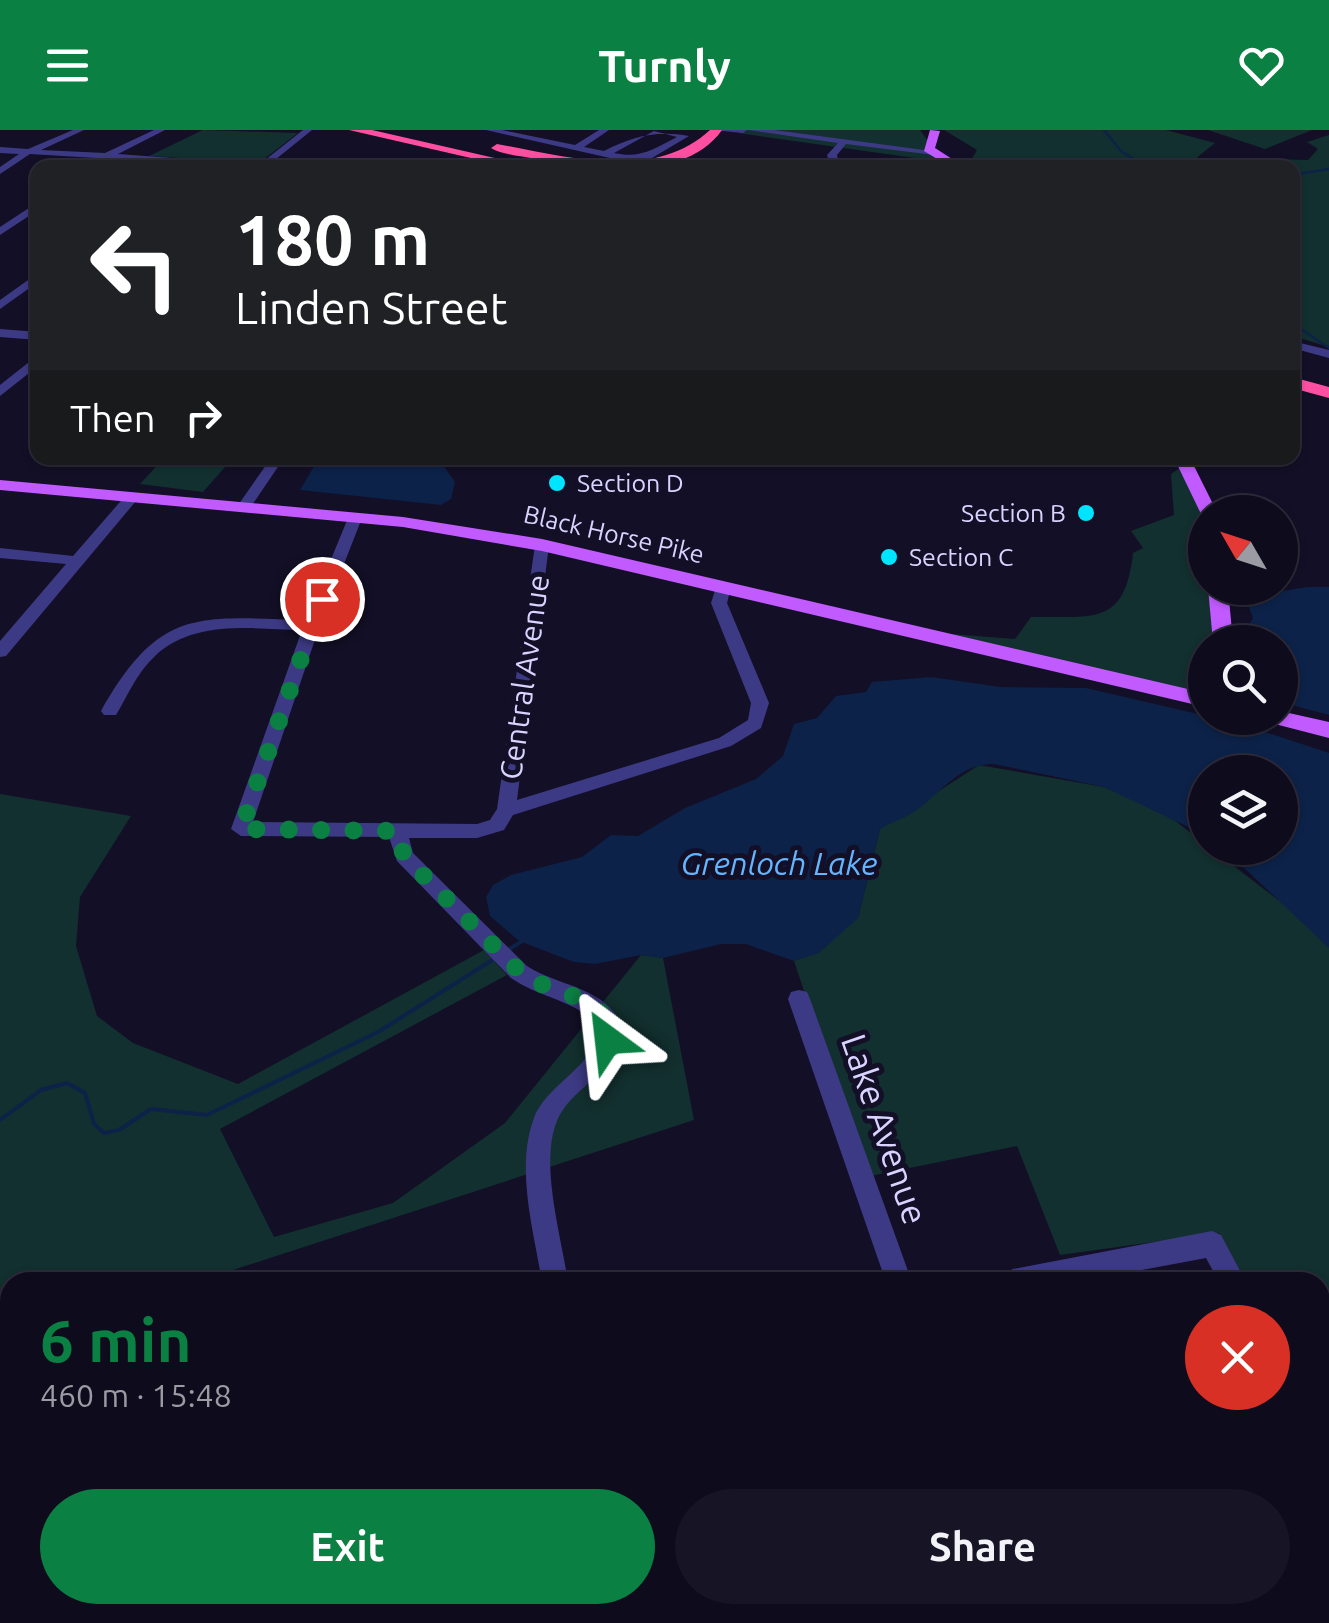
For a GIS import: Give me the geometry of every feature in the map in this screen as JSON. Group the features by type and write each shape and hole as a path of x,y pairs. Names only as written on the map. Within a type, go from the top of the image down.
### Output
{"highway":[{"path":"355,130 495,160"},
{"path":"411,130 549,160"},
{"path":"665,160 729,131"},
{"path":"675,160 729,131"},
{"path":"497,148 571,160"},
{"path":"1300,367 1329,376"},
{"path":"1300,384 1329,393"}],"main road":[{"path":"934,142 950,141"},
{"path":"934,142 965,152 964,160"},
{"path":"934,142 953,160"},
{"path":"1185,465 1200,495"},
{"name":"Black Horse Pike","path":"0,486 355,518 542,544 1188,696"},
{"path":"1298,723 1329,730"}],"street":[{"path":"0,170 28,152 80,130"},
{"path":"101,160 161,130"},
{"path":"269,160 308,130"},
{"path":"490,130 522,133 606,154 644,158 685,136 654,130 606,154"},
{"path":"577,148 605,130"},
{"path":"729,131 905,149 934,142"},
{"path":"834,160 832,155 842,144"},
{"path":"0,150 140,160"},
{"path":"0,232 30,210"},
{"path":"0,217 30,219"},
{"path":"0,306 30,282"},
{"path":"0,332 30,335"},
{"path":"1300,346 1329,354"},
{"path":"0,392 30,366"},
{"path":"242,508 273,465"},
{"path":"0,652 9,631 77,562 131,498"},
{"path":"355,518 312,625 241,829 485,830 497,825 506,810 725,742 754,726 760,703 719,603 723,587"},
{"name":"Central Avenue","path":"506,810 542,544"},
{"path":"0,553 77,562"},
{"path":"110,711 135,662 178,632 217,624 312,625"},
{"path":"397,831 404,856 500,952 542,988 594,1005 608,1020 610,1030 600,1060 552,1108 541,1135 554,1272"},
{"name":"Lake Avenue","path":"799,1000 895,1272"},
{"path":"1065,1272 1212,1244 1227,1272"}],"green space":[{"path":"203,130 298,133 263,160 149,156"},
{"path":"920,130 942,160 929,160 738,133"},
{"path":"944,130 1166,130 1215,143 1194,160 971,160 977,150"},
{"path":"1208,130 1312,130 1265,149"},
{"path":"1329,135 1329,347 1300,338 1300,160 1272,160 1276,159 1308,160 1318,149 1307,142"},
{"path":"158,465 227,465 203,492 140,484"},
{"path":"1186,465 1198,495 1188,495 1188,605 1220,605 1221,625 1188,625 1188,696 913,631 1015,639 1031,617 1088,616 1102,612 1114,606 1122,594 1133,553 1143,548 1131,531 1174,515 1171,474"},
{"path":"979,765 1104,787 1165,813 1188,831 1188,865 1233,865 1329,939 1329,1272 1240,1272 1219,1233 1060,1255 1017,1146 866,1177 794,961 858,918 880,829"},
{"path":"0,794 131,816 80,897 76,946 97,1016 133,1043 238,1084 484,950 507,975 220,1129 274,1237 393,1203 505,1123 641,955 663,958 694,1120 227,1272 0,1272"}],"water":[{"path":"315,465 443,465 455,482 451,499 441,505 300,490"},
{"path":"1329,587 1329,715 1298,707 1298,625 1249,625 1253,618 1248,605 1298,605 1298,588"},
{"name":"Grenloch Lake","path":"931,677 1001,687 1086,688 1188,712 1188,735 1274,735 1329,753 1329,948 1241,865 1298,865 1298,755 1188,755 1188,827 1104,787 994,764 971,769 917,810 880,829 858,918 819,953 794,961 746,944 721,944 663,958 641,955 595,964 574,962 519,941 490,916 486,897 493,885 511,875 582,857 611,835 638,836 685,808 756,779 783,756 794,724 817,718 836,696 866,692 872,682"}],"waterway":[{"path":"1104,130 1121,151 1135,160"},
{"path":"1300,174 1329,169"},
{"path":"1300,328 1329,348"},
{"path":"506,951 524,940"},
{"path":"0,1120 41,1090 67,1083 85,1093 94,1124 104,1133 119,1130 151,1109 207,1115 378,1032 494,959"}],"place":[{"name":"Section D","path":"557,483"},
{"name":"Section B","path":"1086,513"},
{"name":"Section C","path":"889,557"}],"route":[{"path":"322,599 241,829 397,831 404,856 520,972 542,988 586,1000 602,1012 608,1020 608,1040"}]}
